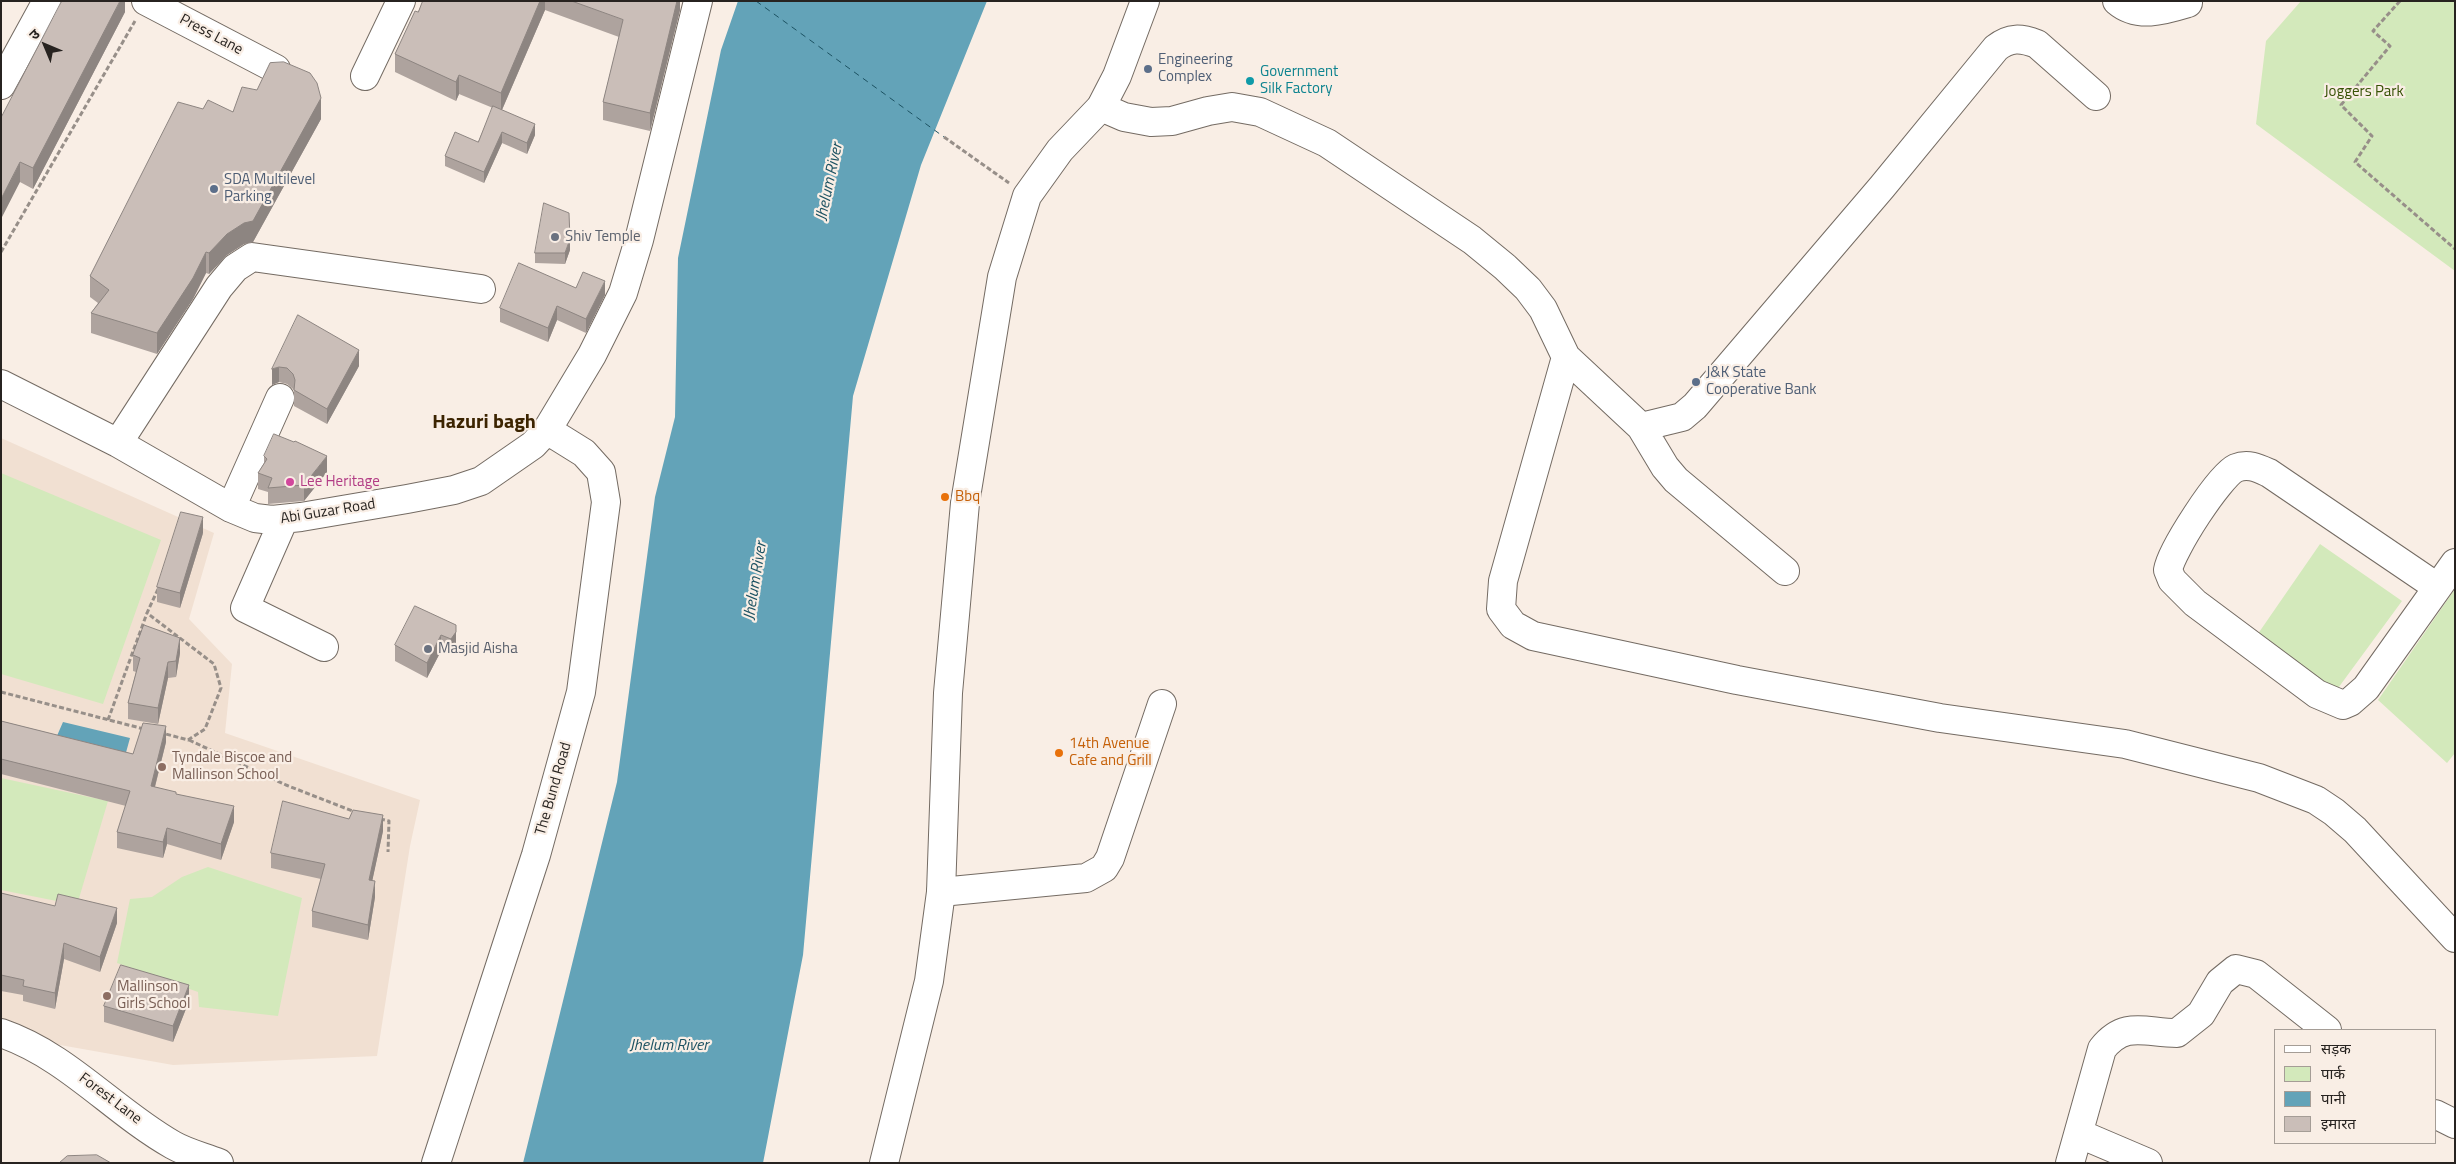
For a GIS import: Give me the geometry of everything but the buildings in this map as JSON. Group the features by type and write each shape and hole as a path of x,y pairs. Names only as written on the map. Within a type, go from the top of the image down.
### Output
{"street":[{"path":"1,85 47,1"},
{"name":"Press Lane","path":"146,1 276,69"},
{"path":"366,76 401,1"},
{"name":"Abi Guzar Road","path":"1,384 118,443 231,508 255,518 284,519 407,499 454,490 481,481 533,445 547,430 592,355 623,293 639,240 698,1"},
{"path":"884,1163 929,981 941,892 948,693 965,503 1002,277 1027,196 1060,150 1101,107 1117,76 1145,1"},
{"path":"2117,1 2125,8 2154,13 2188,3"},
{"path":"1640,427 1666,422 1682,416 1695,406 1882,187 1996,48 2004,42 2013,39 2026,40 2037,44 2096,96"},
{"path":"1101,107 1124,117 1151,122 1172,122 1208,111 1232,107 1260,112 1309,133 1464,235 1506,267 1528,289 1543,309 1566,357 1640,427 1665,467 1676,480 1786,571"},
{"path":"118,443 219,287 235,268 252,257 481,289"},
{"path":"1566,357 1503,581 1501,609 1513,625 1533,636 1737,680 1940,718 2125,744 2258,778 2316,800 2334,812 2355,830 2455,938"},
{"path":"231,508 280,398"},
{"name":"The Bund Road","path":"436,1163 536,855 582,692 606,502 601,472 584,453 547,430"},
{"path":"2437,587 2269,473 2252,466 2237,468 2224,477 2176,549 2168,570 2172,580 2195,603 2317,694 2344,705 2366,688 2455,563"},
{"path":"284,519 246,608 324,647"},
{"path":"941,892 1086,878 1104,868 1112,851 1162,704"},
{"path":"2070,1163 2080,1134 2102,1049 2111,1038 2118,1033 2134,1030 2178,1033 2201,1014 2220,982 2236,969 2256,974 2326,1029"},
{"name":"Forest Lane","path":"1,1033 55,1058 141,1124 174,1146 220,1163"},
{"path":"2436,1114 2455,1124"},
{"path":"2080,1134 2148,1163"}],"path":[{"path":"1,252 146,1"},
{"path":"2400,1 2373,31 2390,46 2341,105 2372,136 2355,162 2455,249"},
{"path":"944,137 1027,196"},
{"path":"108,720 158,587"},
{"path":"147,613 214,664 221,688 205,729 188,740"},
{"path":"1,692 149,730"},
{"path":"159,733 188,740 286,784 362,815"},
{"path":"371,818 389,821 388,852"}],"shaded area":[{"name":"Tyndale Biscoe and Mallinson School","path":"1,438 214,533 189,619 232,664 225,733 420,800 410,846 377,1056 173,1065 1,1033"}],"green space":[{"name":"Joggers Park","path":"2301,1 2455,1 2455,271 2256,124 2266,41"},
{"path":"1,473 161,540 103,704 1,674"},
{"path":"2320,544 2402,601 2333,695 2253,641"},
{"path":"2455,589 2455,753 2447,763 2378,700"},
{"path":"1,778 108,801 77,905 1,890"},
{"path":"208,867 302,898 278,1016 199,1007 198,992 117,963 130,899 152,897 182,877"}],"water":[{"name":"Jhelum River","path":"738,1 987,1 921,165 853,396 803,955 763,1163 523,1163 617,782 655,497 675,417 678,258 721,50"},
{"path":"63,722 130,738 122,767 53,745"}],"ferry route":[{"path":"756,1 944,137"}],"place":[{"name":"Engineering Complex","path":"1148,69"},
{"name":"Government Silk Factory","path":"1250,81"},
{"name":"SDA Multilevel Parking","path":"214,189"},
{"name":"Shiv Temple","path":"555,237"},
{"name":"J&K State Cooperative Bank","path":"1696,382"},
{"name":"Lee Heritage","path":"290,482"},
{"name":"Bbq","path":"945,497"},
{"name":"Masjid Aisha","path":"428,649"},
{"name":"14th Avenue Cafe and Grill","path":"1059,753"},
{"name":"Tyndale Biscoe and Mallinson School","path":"162,767"},
{"name":"Mallinson Girls School","path":"107,996"}],"district":[{"name":"Hazuri bagh","path":"484,423"}]}
